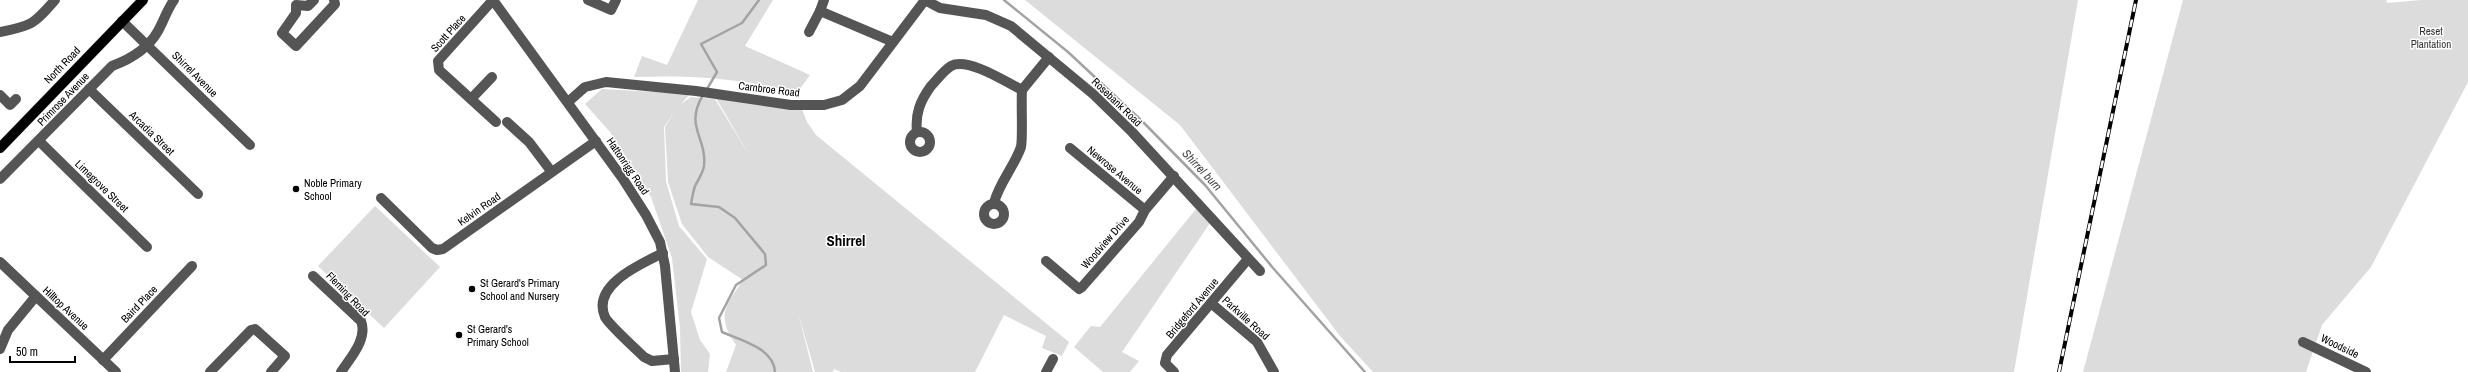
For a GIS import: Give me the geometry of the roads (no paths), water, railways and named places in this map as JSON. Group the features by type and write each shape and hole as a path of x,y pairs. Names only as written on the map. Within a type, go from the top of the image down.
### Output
{"main road":[{"name":"North Road","path":"0,148 143,0"}],"street":[{"path":"0,25 0,32 27,27 37,20 55,0"},
{"name":"Primrose Avenue","path":"0,179 112,66 132,59 147,44 158,31 166,12 174,0"},
{"path":"293,2 308,6 314,0"},
{"path":"293,2 296,13 282,33 296,46 335,4 334,0"},
{"name":"Scott Place","path":"493,0 438,60 440,70 496,122"},
{"name":"Hattonrigg Road","path":"493,0 596,141 646,214 663,253 675,372"},
{"path":"588,0 611,10 616,0"},
{"path":"809,32 824,0"},
{"name":"Carnbroe Road","path":"568,102 585,87 606,82 696,91 791,105 824,105 842,100 851,93 925,0"},
{"name":"Rosebank Road","path":"925,0 940,8 986,15 1004,21 1049,57 1093,94 1174,176 1260,271"},
{"path":"820,11 893,42"},
{"name":"Shirrel Avenue","path":"122,21 250,145"},
{"path":"994,203 996,194 1011,170 1021,144 1022,90 1049,57"},
{"path":"918,132 916,116 921,101 939,77 950,66 964,64 976,67 1022,90"},
{"path":"471,100 492,77"},
{"name":"Arcadia Street","path":"89,89 198,194"},
{"path":"0,95 10,105 16,100"},
{"path":"507,122 529,142 551,171"},
{"name":"Limegrove Street","path":"39,141 148,247"},
{"name":"Kelvin Road","path":"381,198 432,248 437,250 443,249 551,171 596,141"},
{"name":"Newrose Avenue","path":"1070,148 1145,210"},
{"name":"Woodview Drive","path":"1046,261 1079,289 1139,222 1145,210 1174,176"},
{"path":"663,253 632,268 605,292 603,303 605,318 644,357 652,360 674,359"},
{"name":"Bridgeford Avenue","path":"1174,372 1165,363 1168,355 1248,259"},
{"name":"Hilltop Avenue","path":"0,262 116,372"},
{"name":"Baird Place","path":"103,360 192,266"},
{"name":"Fleming Road","path":"313,276 361,321 364,329 360,342 341,372"},
{"path":"0,349 8,330 36,296"},
{"name":"Parkville Road","path":"1212,304 1257,342 1274,372"},
{"path":"210,372 251,330 255,329 285,356 271,372"},
{"name":"Woodside","path":"2303,342 2366,372"},
{"path":"1046,372 1053,359"}],"waterway":[{"name":"Shirrel burn","path":"707,89 717,72 701,44 742,23 759,0"},
{"name":"Shirrel burn","path":"1004,0 1068,52 1143,122 1205,185 1273,268 1365,372"},
{"name":"Shirrel burn","path":"703,95 698,106 696,124 704,156 704,166 702,174 695,186 691,204 719,207 735,218 765,254 766,265 736,285 719,318 722,332 763,351 769,357 775,372"}],"railway":[{"path":"2059,372 2136,0"}],"place":[{"name":"Noble Primary School","path":"296,189"},
{"name":"St Gerard's Primary School and Nursery","path":"472,289"},
{"name":"St Gerard's Primary School","path":"459,335"}],"district":[{"name":"Shirrel","path":"846,241"}],"park label":[{"name":"Reset Plantation","path":"2431,37"}]}
